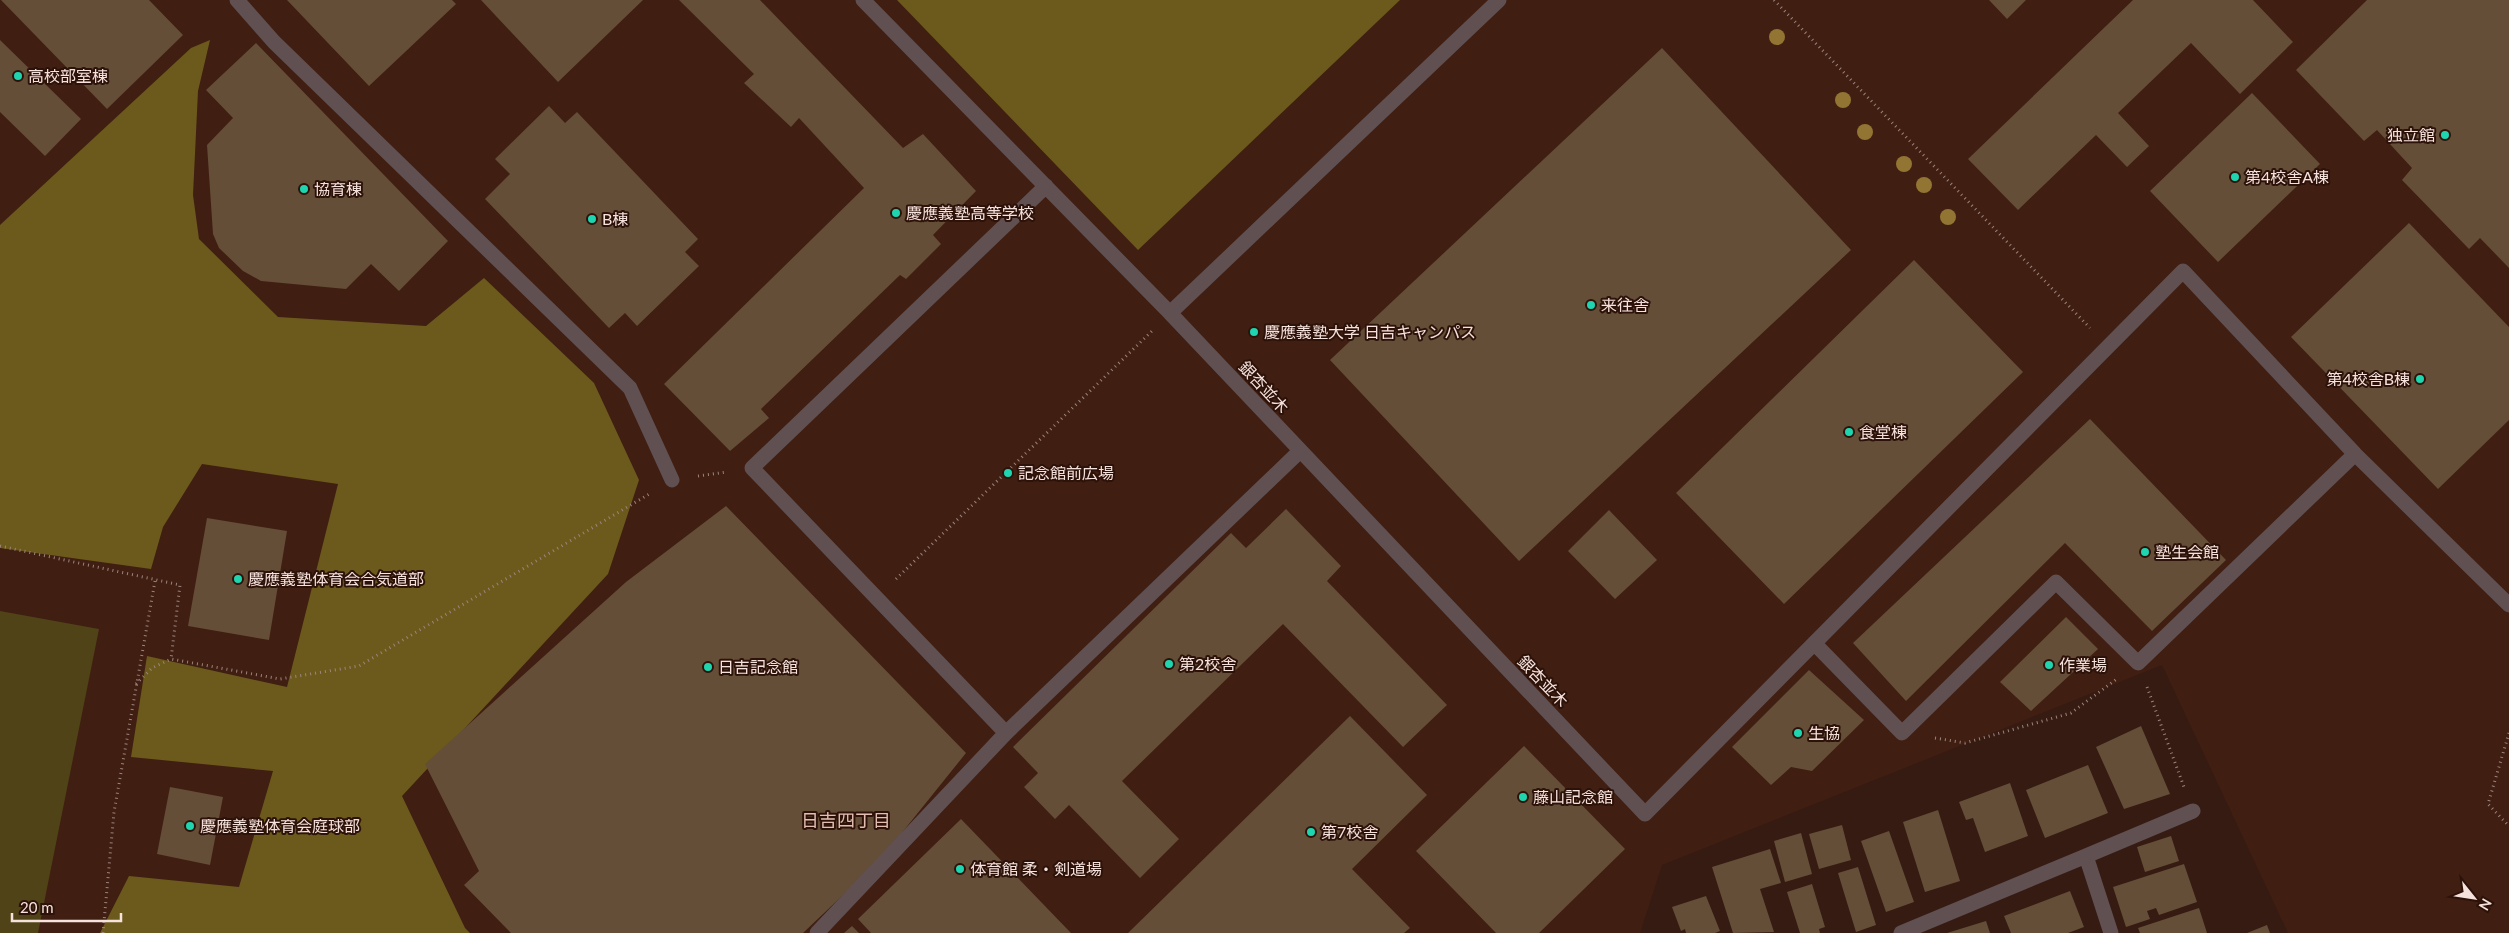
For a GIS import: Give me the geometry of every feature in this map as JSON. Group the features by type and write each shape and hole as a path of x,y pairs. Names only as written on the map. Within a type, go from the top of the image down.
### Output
{"lane":[{"path":"237,0 274,42 630,388 672,480"},
{"name":"銀杏並木","path":"863,0 1170,313 1645,814 1814,643"},
{"path":"1170,313 1500,0"},
{"path":"1006,733 752,468 1046,186"},
{"path":"2355,454 2138,663 2056,582 1902,733 1814,643 2183,271 2355,454 2509,605"},
{"path":"817,933 1006,733 1300,451"},
{"path":"1901,933 2193,811"},
{"path":"2086,856 2111,933"}],"path":[{"path":"1774,0 2108,346"},
{"path":"876,598 1170,313"},
{"path":"136,684 152,668 171,659 280,679 360,666 672,480 752,468"},
{"path":"0,546 180,585 171,659"},
{"path":"103,933 114,812 155,581"},
{"path":"1902,733 1965,743 2071,713 2138,663 2193,811"},
{"path":"2509,733 2488,804 2509,826"}],"shaded area":[{"name":"慶應義塾大学 日吉キャンパス","path":"0,0 2509,0 2509,933 2288,933 2162,665 1662,865 1640,933 0,933"},
{"path":"897,0 1400,0 1138,250"},
{"path":"210,40 198,91 193,195 199,239 278,317 426,326 484,278 594,383 639,480 608,574 402,796 465,928 470,933 100,933 129,876 239,887 273,771 131,757 147,656 287,687 338,484 202,464 163,527 151,569 0,548 0,225 191,48"},
{"path":"0,611 99,629 38,933 0,933"}],"building":[{"path":"1,0 149,0 183,35 107,109"},
{"path":"287,0 452,0 456,4 369,86"},
{"path":"481,0 643,0 558,82"},
{"name":"慶應義塾高等学校","path":"679,0 760,0 903,148 923,134 976,191 933,235 941,244 906,279 900,275 761,409 769,418 730,451 664,384 864,188 799,118 791,127 744,83 754,74"},
{"path":"1989,0 2026,0 2007,19"},
{"path":"2133,0 2253,0 2293,42 2240,94 2191,43 2118,113 2149,146 2127,167 2096,135 2018,210 1968,159"},
{"name":"独立館","path":"2367,0 2509,0 2509,268 2480,238 2469,249 2402,180 2412,168 2377,130 2364,141 2296,70"},
{"name":"高校部室棟","path":"0,40 81,119 45,156 0,112"},
{"name":"協育棟","path":"256,43 448,241 399,291 371,264 346,289 261,281 243,271 219,248 213,234 207,145 233,118 206,90"},
{"name":"来往舎","path":"1662,48 1851,250 1519,561 1330,360"},
{"name":"第4校舎A棟","path":"2252,93 2320,164 2218,262 2150,191"},
{"name":"B棟","path":"549,106 565,123 577,112 698,239 685,252 699,266 637,326 625,313 609,328 485,199 510,174 495,159"},
{"name":"第4校舎B棟","path":"2409,223 2509,327 2509,420 2438,489 2291,337"},
{"name":"食堂棟","path":"1914,260 2023,372 1784,604 1676,493"},
{"name":"塾生会館","path":"2090,419 2226,560 2152,631 2065,543 1906,701 1853,643"},
{"name":"日吉記念館","path":"726,506 966,753 880,860 803,933 511,933 464,885 479,871 425,764 626,582"},
{"name":"第2校舎","path":"1286,509 1341,566 1327,581 1447,705 1403,747 1283,624 1122,781 1179,839 1140,878 1069,805 1055,819 1024,787 1038,773 1013,747 1231,533 1246,548"},
{"path":"1609,510 1657,560 1615,599 1568,551"},
{"name":"慶應義塾体育会合気道部","path":"207,518 287,531 269,640 188,626"},
{"name":"作業場","path":"2066,617 2098,649 2031,711 2000,682"},
{"name":"生協","path":"1809,670 1864,720 1812,771 1791,767 1771,785 1732,747"},
{"name":"第7校舎","path":"1350,716 1427,795 1352,869 1410,928 1404,933 1128,933"},
{"path":"2141,726 2170,794 2124,809 2096,747"},
{"name":"藤山記念館","path":"1524,746 1625,849 1539,933 1496,933 1416,851"},
{"path":"2088,765 2108,813 2045,838 2026,790"},
{"path":"2010,783 2028,836 1985,852 1973,818 1966,820 1959,802"},
{"name":"慶應義塾体育会庭球部","path":"170,787 223,797 210,865 157,854"},
{"path":"1938,810 1960,881 1925,892 1903,822"},
{"name":"体育館 柔・剣道場","path":"961,819 1071,933 871,933 858,919"},
{"path":"1842,825 1851,860 1819,869 1809,834"},
{"path":"1889,831 1914,902 1886,912 1861,841"},
{"path":"1801,833 1812,874 1785,882 1774,841"},
{"path":"2171,836 2179,861 2145,872 2137,847"},
{"path":"1770,849 1781,883 1760,889 1774,932 1733,933 1712,867"},
{"path":"2184,864 2197,902 2159,915 2156,908 2147,911 2150,919 2126,927 2113,887"},
{"path":"1858,867 1876,925 1856,932 1838,873"},
{"path":"1812,884 1825,927 1819,929 1820,933 1800,933 1787,892"},
{"path":"2070,891 2084,927 2068,933 2011,933 2004,916"},
{"path":"1706,896 1720,931 1715,933 1686,933 1685,929 1681,931 1672,907"},
{"path":"2199,908 2207,933 2140,933 2138,928"},
{"path":"1986,921 1990,933 1947,933"},
{"path":"2267,925 2270,933 2247,933"},
{"path":"852,926 859,933 844,933"}],"place":[{"name":"高校部室棟","path":"18,76"},
{"name":"独立館","path":"2445,135"},
{"name":"第4校舎A棟","path":"2235,177"},
{"name":"協育棟","path":"304,189"},
{"name":"慶應義塾高等学校","path":"896,213"},
{"name":"B棟","path":"592,219"},
{"name":"来往舎","path":"1591,305"},
{"name":"慶應義塾大学 日吉キャンパス","path":"1254,332"},
{"name":"第4校舎B棟","path":"2420,379"},
{"name":"食堂棟","path":"1849,432"},
{"name":"記念館前広場","path":"1008,473"},
{"name":"塾生会館","path":"2145,552"},
{"name":"慶應義塾体育会合気道部","path":"238,579"},
{"name":"第2校舎","path":"1169,664"},
{"name":"作業場","path":"2049,665"},
{"name":"日吉記念館","path":"708,667"},
{"name":"生協","path":"1798,733"},
{"name":"藤山記念館","path":"1523,797"},
{"name":"慶應義塾体育会庭球部","path":"190,826"},
{"name":"第7校舎","path":"1311,832"},
{"name":"体育館 柔・剣道場","path":"960,869"}],"district":[{"name":"日吉四丁目","path":"846,821"}]}
